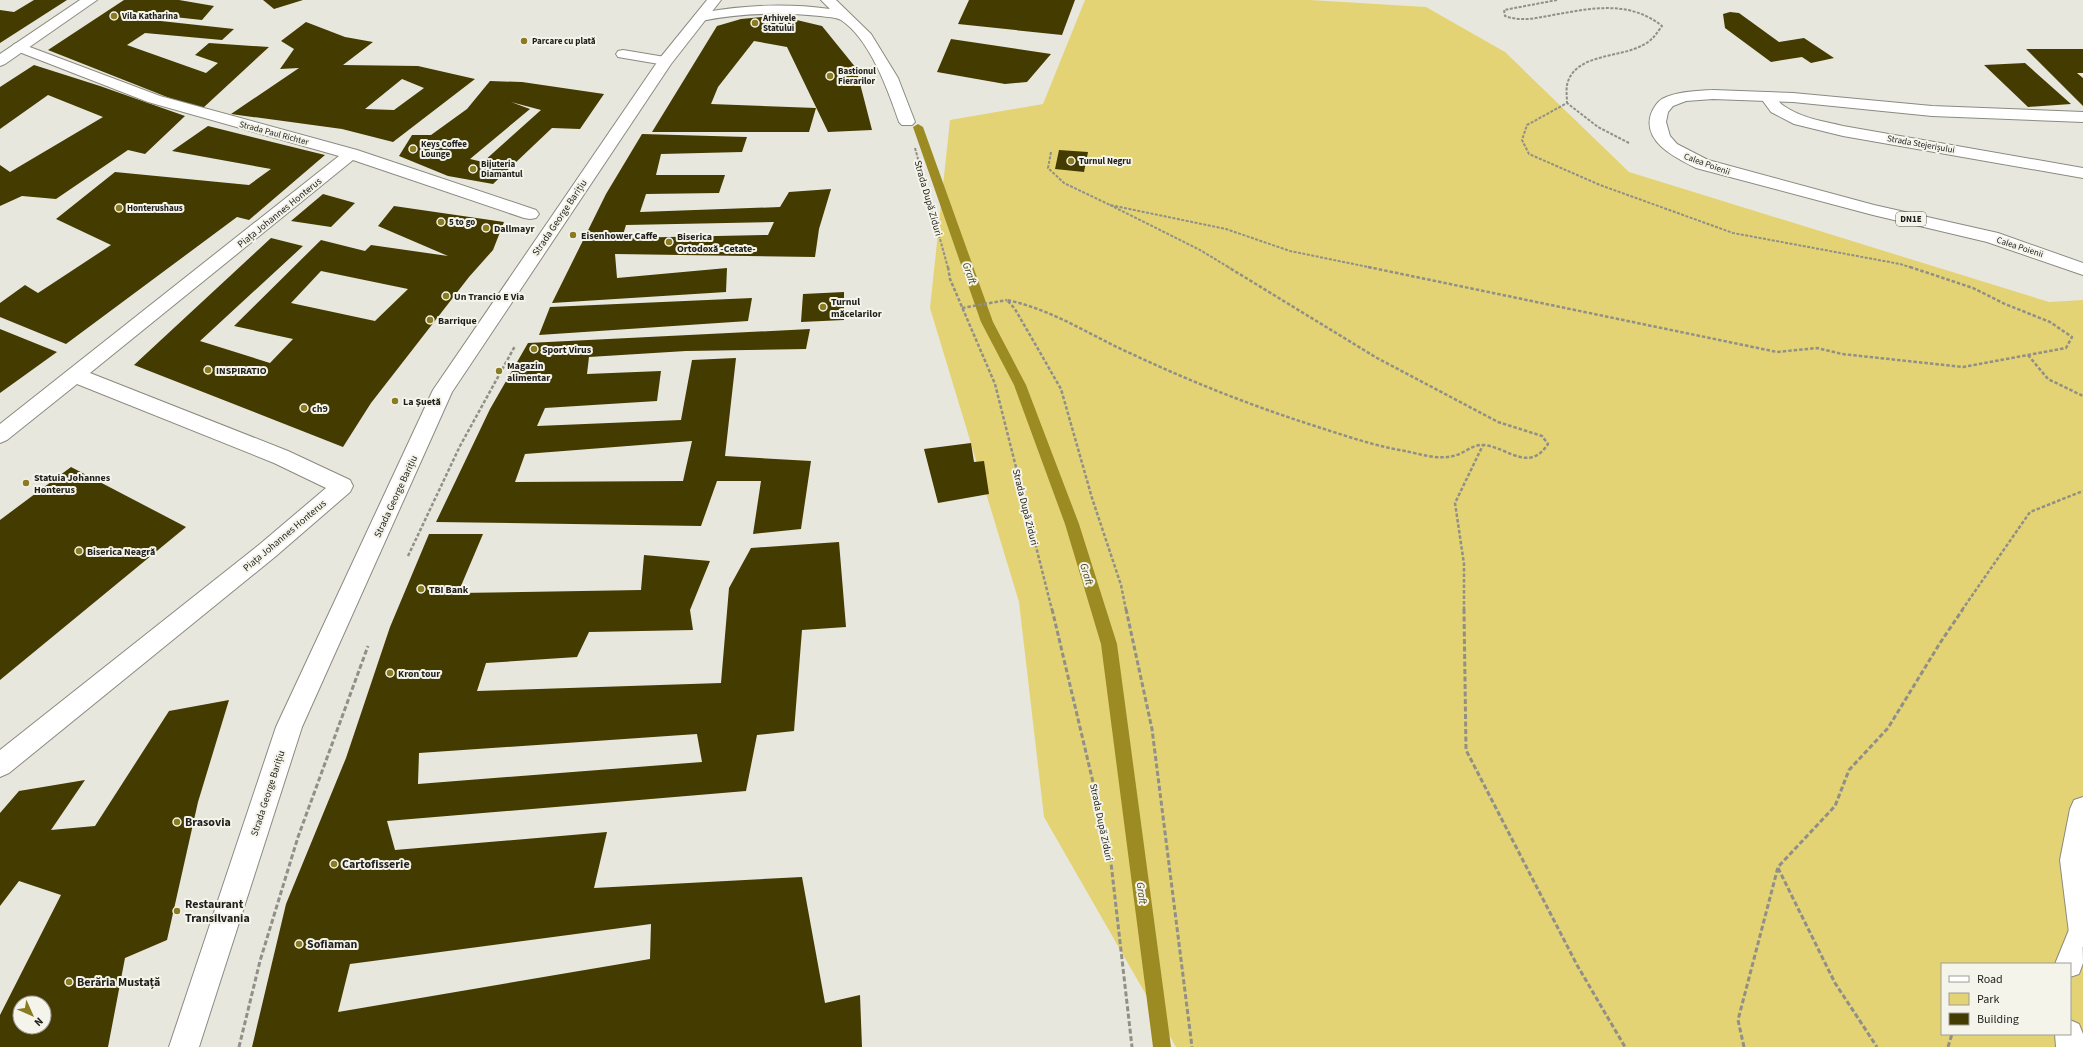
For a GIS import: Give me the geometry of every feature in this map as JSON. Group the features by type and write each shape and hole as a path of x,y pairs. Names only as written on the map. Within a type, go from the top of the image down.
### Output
{"street":[{"path":"0,61 90,0"},
{"name":"Strada George Barițiu","path":"184,1047 289,727 443,390 665,61 714,0"},
{"name":"Strada Paul Richter","path":"19,48 154,99 351,154 530,214"},
{"name":"Calea Poienii","path":"2083,117 1936,111 1768,96 1700,94 1667,102 1658,113 1658,128 1663,138 1677,153 1709,166 1873,210 1992,237 2083,269"},
{"name":"Strada Stejerișului","path":"1768,96 1777,109 1800,121 1836,129 2083,173"},
{"name":"Piața Johannes Honterus","path":"0,434 351,154"},
{"name":"Piața Johannes Honterus","path":"0,766 268,550 342,486 281,457 75,375"},
{"path":"2083,809 2073,860 2083,931"}],"lane":[{"path":"828,0 842,15 864,34 891,78 907,122"},
{"path":"701,17 734,10 774,8 805,9 842,15"},
{"path":"623,54 665,61"},
{"path":"2069,963 2083,931"},
{"path":"2068,1035 2070,1047"}],"path":[{"path":"1557,0 1504,10 1505,16 1517,20 1528,20 1601,8 1626,8 1653,18 1662,26 1659,33 1638,49 1597,58 1576,68 1567,82 1567,103"},
{"path":"1567,103 1598,127 1633,145 1663,138"},
{"path":"1110,206 1226,229 1297,252 1777,352 1817,348 1842,354 1963,367 2066,348 2072,337 2050,322 2006,304 1973,288 1900,264 1733,233 1600,185 1529,154 1522,140 1528,125 1567,103"},
{"name":"Strada După Ziduri","path":"907,122 946,257 950,279 994,384 1064,656 1110,854 1132,1047"},
{"path":"962,308 1007,300 1027,303 1043,309 1133,355 1270,412 1387,448 1450,457 1475,446 1483,445 1535,459 1544,454 1548,444 1542,436 1498,422 1377,358 1200,250 1064,183 1048,168 1051,152"},
{"path":"1007,300 1015,309 1061,389 1092,498 1121,585 1152,728 1192,1047"},
{"path":"406,561 460,446 519,339"},
{"path":"2028,355 2048,379 2083,396"},
{"path":"1483,445 1454,503 1464,564 1466,750 1577,965 1625,1047"},
{"path":"1744,1047 1738,1020 1778,867 1835,806 1849,770 1888,728 1940,642 2030,512 2083,491"},
{"path":"239,1047 260,961 298,837 370,640"},
{"path":"1778,867 1818,949 1860,1025 1877,1047"},
{"path":"1948,1047 1952,1035"}],"green space":[{"path":"1085,0 1310,0 1426,7 1505,52 1629,172 2049,302 2083,300 2083,1047 1176,1047 1044,817 1019,602 930,308 950,120 1043,104"}],"building":[{"path":"34,0 67,0 0,43 0,10 14,12"},
{"path":"124,0 179,0 214,6 202,20 128,12 124,17 234,29 222,40 145,33 127,45 206,73 218,63 195,55 209,43 269,47 203,108 172,99 48,50"},
{"path":"263,0 303,0 274,9"},
{"path":"969,0 1075,0 1062,35 958,24"},
{"path":"1730,12 1739,13 1779,42 1804,38 1834,58 1811,63 1802,57 1771,62 1725,28 1723,14"},
{"name":"Bastionul Fierarilor","path":"784,17 822,26 856,68 872,130 828,132 787,47 754,41 718,87 711,104 816,108 809,132 652,132 717,26 741,19"},
{"path":"306,22 345,37 373,42 343,65 418,66 475,79 393,142 342,129 231,114 299,68 280,69 294,49 281,41","holes":["402,79 424,88 394,110 365,109"]},
{"path":"951,39 1051,54 1027,82 1005,84 937,72"},
{"path":"2026,49 2083,49 2083,73 2077,73 2083,78 2083,106"},
{"path":"2025,63 2071,104 2028,107 1984,65"},
{"path":"34,65 100,86 185,116 145,154 128,150 56,199 22,196 0,206 0,165 10,172 103,117 48,95 0,129 0,87"},
{"path":"490,81 522,82 604,94 580,129 552,128 493,184 448,176 399,156 412,135 431,135 467,109","holes":["511,102 541,110 483,162 470,159 530,109"]},
{"path":"208,126 325,155 249,220 237,217 66,344 0,317 0,303 25,285 38,293 111,245 56,219 115,172 249,185 271,169 172,151"},
{"path":"642,134 747,137 742,152 661,154 656,175 725,175 719,193 646,194 640,212 780,207 789,192 831,189 819,229 815,257 615,254 617,278 727,268 726,292 552,303 606,194","holes":["774,222 768,235 622,238 626,225"]},
{"name":"Turnul Negru","path":"1059,150 1088,152 1084,172 1055,169"},
{"path":"323,194 355,203 331,227 291,221"},
{"path":"394,206 504,222 493,250 469,277 371,403 343,447 134,365 271,238 303,246 200,341 270,363 293,339 234,326 321,240 365,251 371,245 448,256 378,226","holes":["321,271 408,289 375,321 291,303"]},
{"name":"Turnul măcelarilor","path":"844,292 844,320 801,322 803,294"},
{"path":"752,298 748,321 539,335 550,307"},
{"path":"0,329 57,352 0,393"},
{"path":"810,329 806,349 686,351 589,357 587,374 661,371 657,401 545,408 537,426 681,420 692,360 736,358 725,456 811,461 801,529 753,534 761,481 717,481 701,526 436,522 490,409 528,343","holes":["692,441 683,481 515,482 525,454"]},
{"path":"971,443 974,462 984,461 989,494 938,503 924,449"},
{"name":"Biserica Neagră","path":"71,467 186,527 0,680 0,520"},
{"path":"429,534 483,534 458,593 641,590 644,555 710,561 690,610 693,630 589,632 577,657 486,663 477,691 721,683 729,588 751,548 839,542 846,627 802,630 794,731 757,735 746,791 387,821 395,850 607,832 594,888 802,877 825,1003 860,995 862,1047 252,1047 286,904 346,758 390,627","holes":["697,734 702,762 418,784 419,753","651,924 650,959 338,1012 350,964"]},
{"path":"229,700 198,802 167,940 125,958 108,1047 0,1047 0,1015 61,895 19,881 0,906 0,813 19,791 85,780 51,830 95,826 169,711"}],"waterway":[{"name":"Graft","path":"918,127 987,322 1020,385 1072,524 1109,644 1162,1047"}],"place":[{"name":"Vila Katharina","path":"114,16"},
{"name":"Arhivele Statului","path":"755,23"},
{"name":"Parcare cu plată","path":"524,41"},
{"name":"Bastionul Fierarilor","path":"830,76"},
{"name":"Keys Coffee Lounge","path":"413,149"},
{"name":"Turnul Negru","path":"1071,161"},
{"name":"Bijuteria Diamantul","path":"473,169"},
{"name":"Honterushaus","path":"119,208"},
{"name":"5 to go","path":"441,222"},
{"name":"Dallmayr","path":"486,228"},
{"name":"Eisenhower Caffe","path":"573,235"},
{"name":"Biserica Ortodoxă -Cetate-","path":"669,242"},
{"name":"Un Trancio E Via","path":"446,296"},
{"name":"Turnul măcelarilor","path":"823,307"},
{"name":"Barrique","path":"430,320"},
{"name":"Sport Virus","path":"534,349"},
{"name":"INSPIRATIO","path":"208,370"},
{"name":"Magazin alimentar","path":"499,371"},
{"name":"La Șuetă","path":"395,401"},
{"name":"ch9","path":"304,408"},
{"name":"Statuia Johannes Honterus","path":"26,483"},
{"name":"Biserica Neagră","path":"79,551"},
{"name":"TBI Bank","path":"421,589"},
{"name":"Kron tour","path":"390,673"},
{"name":"Brasovia","path":"177,822"},
{"name":"Cartofisserie","path":"334,864"},
{"name":"Restaurant Transilvania","path":"177,911"},
{"name":"Sofiaman","path":"299,944"},
{"name":"Berăria Mustață","path":"69,982"}]}
